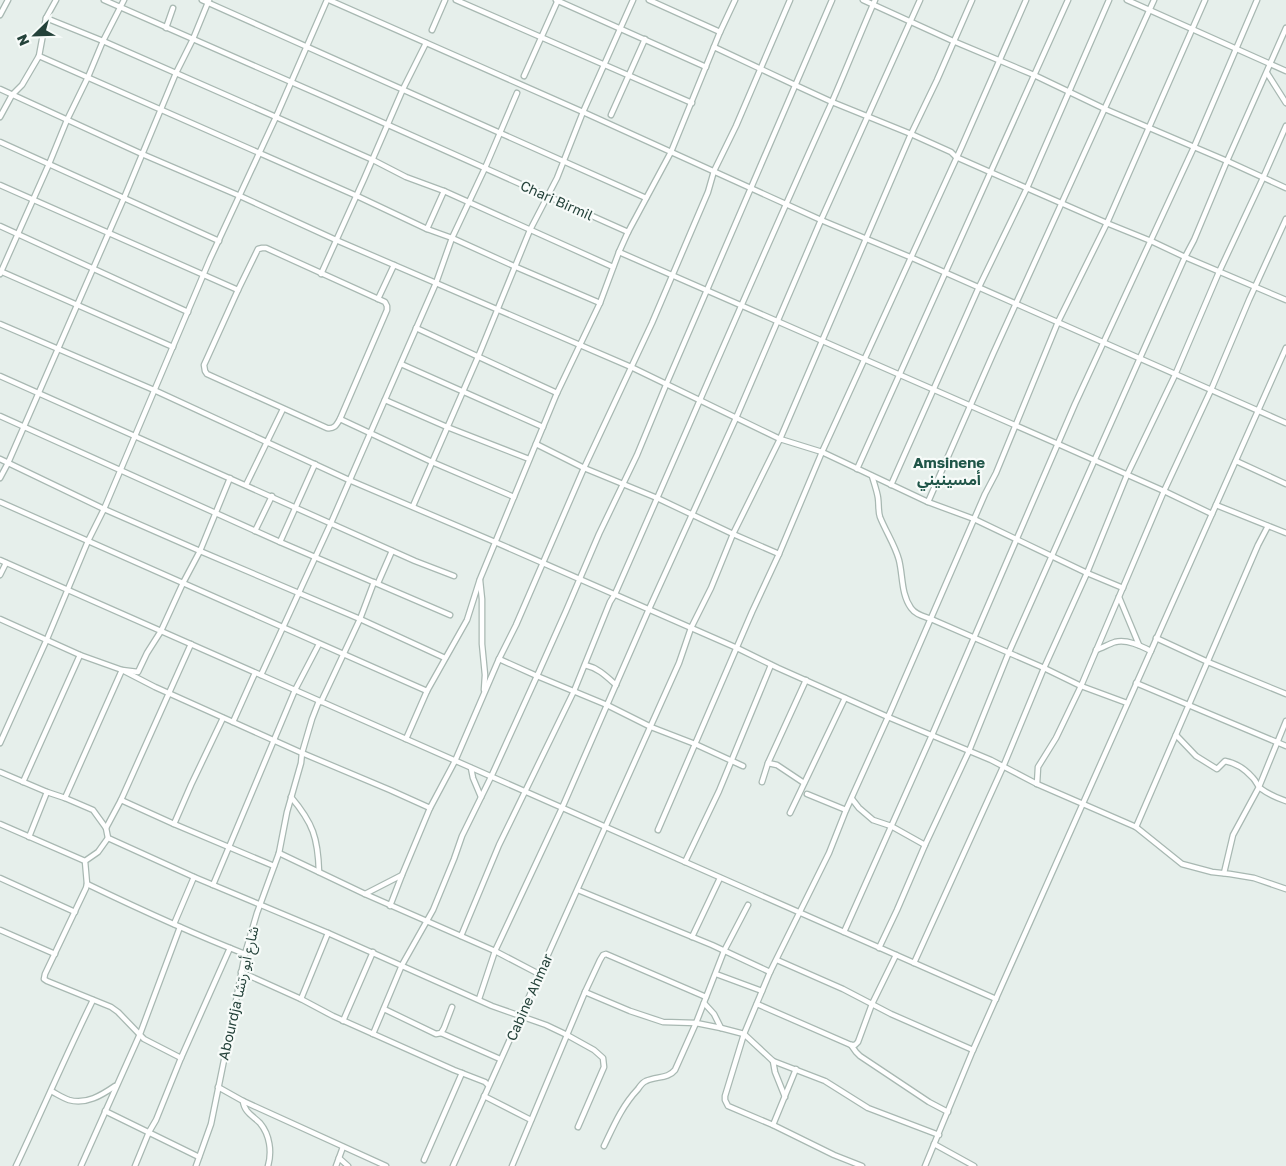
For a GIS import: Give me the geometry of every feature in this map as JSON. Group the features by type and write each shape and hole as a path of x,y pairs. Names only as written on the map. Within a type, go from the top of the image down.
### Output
{"street":[{"path":"0,15 8,0"},
{"path":"0,117 12,95 22,85 40,56 46,18 56,0"},
{"name":"Chari Birmil","path":"104,0 628,232"},
{"path":"124,0 102,41 88,77 0,272 173,347"},
{"path":"202,0 208,1 306,47 646,198"},
{"path":"0,743 88,541 104,509 203,275 328,0 583,112 821,220 945,272 1286,423"},
{"path":"432,30 445,0"},
{"path":"456,0 692,103"},
{"path":"524,76 557,0 706,67"},
{"path":"413,506 498,311 530,230 564,161 583,112 633,0"},
{"path":"649,0 720,32"},
{"path":"406,739 416,720 427,691 467,620 480,579 557,392 600,303 628,232 671,152 735,0"},
{"path":"390,906 430,808 455,761 584,468 652,323 708,192 714,171 790,0"},
{"path":"373,1034 402,965 432,910 454,860 462,836 537,676 598,534 637,455 832,0"},
{"path":"863,0 874,3 953,41 1034,75 1105,109 1286,188"},
{"path":"479,999 495,951 562,808 648,609 736,418 821,220 920,0"},
{"name":"Cabine Ahmar","path":"453,1166 651,727 733,534 780,439 865,239 972,0"},
{"path":"658,830 822,452 1026,0"},
{"path":"857,468 1068,0"},
{"path":"891,485 979,287 1027,188 1108,0"},
{"path":"1127,0 1286,71"},
{"path":"928,502 1154,0"},
{"path":"862,1166 728,1106 725,1096 744,1034 770,972 829,854 846,810 996,472 1058,322 1107,223 1205,0"},
{"path":"844,932 932,736 1103,342 1194,147 1257,0"},
{"path":"0,478 94,268 176,73 193,40 208,1"},
{"path":"461,936 499,845 574,691 610,602 874,3"},
{"path":"166,28 173,8"},
{"path":"46,18 176,73 406,177 444,191 613,267"},
{"path":"879,948 968,751 1051,556 1194,240 1286,28"},
{"path":"611,115 645,40"},
{"path":"321,274 403,89 426,43"},
{"path":"714,47 760,70 911,134 951,152 956,157 1062,204 1286,300"},
{"path":"40,56 357,196 427,229 452,238 600,303"},
{"path":"1267,73 1286,103"},
{"path":"0,89 336,240 630,367 780,439 822,452 928,502 974,519 1087,573 1123,588"},
{"path":"233,722 282,629 331,524 436,283 452,238 485,168 516,93"},
{"path":"914,963 1003,767 1127,475 1175,375 1219,272 1264,178 1286,126"},
{"path":"0,142 219,241"},
{"path":"0,185 238,290"},
{"path":"427,229 444,191"},
{"path":"1037,784 1038,767 1056,738 1081,686 1164,491 1211,390 1286,219"},
{"path":"0,226 188,312"},
{"path":"266,248 321,274 385,302 388,310 340,419 336,426 331,429 207,374 204,366 258,249 266,248"},
{"path":"619,252 1058,444 1212,514"},
{"path":"378,299 394,265"},
{"path":"0,324 154,390 349,480 579,578 778,668"},
{"path":"416,328 557,392"},
{"path":"925,1166 973,1050 1286,348"},
{"path":"401,364 543,427"},
{"path":"0,376 295,506 392,551 454,576"},
{"path":"385,400 529,459"},
{"path":"246,485 283,408"},
{"path":"0,416 255,531 450,615"},
{"path":"340,419 432,462 514,497"},
{"path":"536,444 584,468 657,498 779,554"},
{"path":"0,459 104,509 360,619 445,658"},
{"path":"1236,461 1286,484"},
{"path":"280,542 315,464"},
{"path":"872,476 878,496 881,518 898,559 905,595 914,612 1009,652 1081,686 1128,703"},
{"path":"122,670 138,672 161,631 200,551 230,478"},
{"path":"255,531 272,496"},
{"path":"0,502 282,629 427,691"},
{"path":"1216,505 1286,533"},
{"path":"1136,827 1258,545 1268,526"},
{"name":"Abourdja شارع أبو رتشا","path":"196,1166 211,1124 245,954 279,853 291,797 312,719 392,551"},
{"path":"0,560 996,1000"},
{"path":"0,575 6,563"},
{"path":"480,579 484,696"},
{"path":"1119,597 1139,645"},
{"path":"0,620 80,655 122,670 169,694 275,740 302,754 430,808"},
{"path":"1156,638 1286,694"},
{"path":"1096,650 1117,642 1126,642 1139,645 1151,651"},
{"path":"106,828 121,800 191,644"},
{"path":"213,885 295,690 319,644"},
{"path":"737,648 888,717 991,760 1037,784 1136,827 1182,864 1212,872 1254,878 1286,889"},
{"path":"23,782 80,655"},
{"path":"499,658 742,766"},
{"path":"685,862 732,760 771,664"},
{"path":"585,665 594,667 616,685"},
{"path":"65,798 122,670"},
{"path":"762,782 768,763 806,680"},
{"path":"1136,683 1286,746"},
{"path":"790,813 845,698"},
{"path":"174,824 190,785 223,718"},
{"path":"1224,873 1233,834 1259,787 1286,721"},
{"path":"1176,735 1196,756 1216,769 1225,761 1234,763 1248,772 1259,787 1273,796 1286,801"},
{"path":"768,763 777,766 804,783"},
{"path":"471,768 481,797"},
{"path":"0,772 93,810 106,828 108,838 98,852 85,861"},
{"path":"29,837 47,792"},
{"path":"807,794 846,810"},
{"path":"291,797 307,819 316,838 319,872"},
{"path":"852,798 859,808 873,820 891,826 925,845"},
{"path":"121,800 274,866"},
{"path":"0,824 85,861"},
{"path":"108,838 499,1008 546,1025 594,1050 603,1058 604,1067 578,1127"},
{"path":"279,853 390,906 495,951 539,974"},
{"path":"85,861 87,884 44,979 46,982 111,1007 149,1042 181,1058"},
{"path":"365,894 402,875"},
{"path":"174,924 194,877"},
{"path":"0,878 75,912"},
{"path":"692,937 720,878"},
{"path":"87,884 245,954"},
{"path":"578,890 692,937 770,972"},
{"path":"604,1146 617,1118 642,1084 670,1074 675,1070 696,1023 724,951 748,905"},
{"path":"81,1166 140,1034 180,926"},
{"path":"0,930 54,954"},
{"path":"301,999 328,933"},
{"path":"135,1166 230,948"},
{"path":"344,1021 373,952"},
{"path":"512,1166 585,992 603,955 606,954 706,997"},
{"path":"851,1045 855,1045 858,1042 872,1004 896,955"},
{"path":"777,960 844,989 872,1004 973,1050"},
{"path":"241,972 344,1021 485,1082 488,1085"},
{"path":"716,974 762,991"},
{"path":"585,992 630,1011 663,1022 696,1023 744,1034 773,1061 825,1081 868,1108 939,1135"},
{"path":"16,1166 94,1000"},
{"path":"704,1003 714,1014 721,1028"},
{"path":"756,1004 851,1045 860,1056 929,1102 948,1112"},
{"path":"440,1033 444,1028 452,1007"},
{"path":"384,1010 436,1034 440,1033 500,1059"},
{"path":"773,1061 775,1072 785,1097"},
{"path":"773,1125 796,1069"},
{"path":"424,1160 462,1073"},
{"path":"51,1091 70,1101 87,1101 116,1086"},
{"path":"218,1087 242,1101 386,1166"},
{"path":"484,1096 531,1120"},
{"path":"242,1101 245,1109 262,1125 268,1138 271,1148 268,1166"},
{"path":"105,1111 199,1157"},
{"path":"934,1144 974,1166"},
{"path":"336,1166 343,1147"},
{"path":"339,1158 348,1166"}],"district":[{"name":"Amsinene أمسينيني","path":"949,470"}]}
